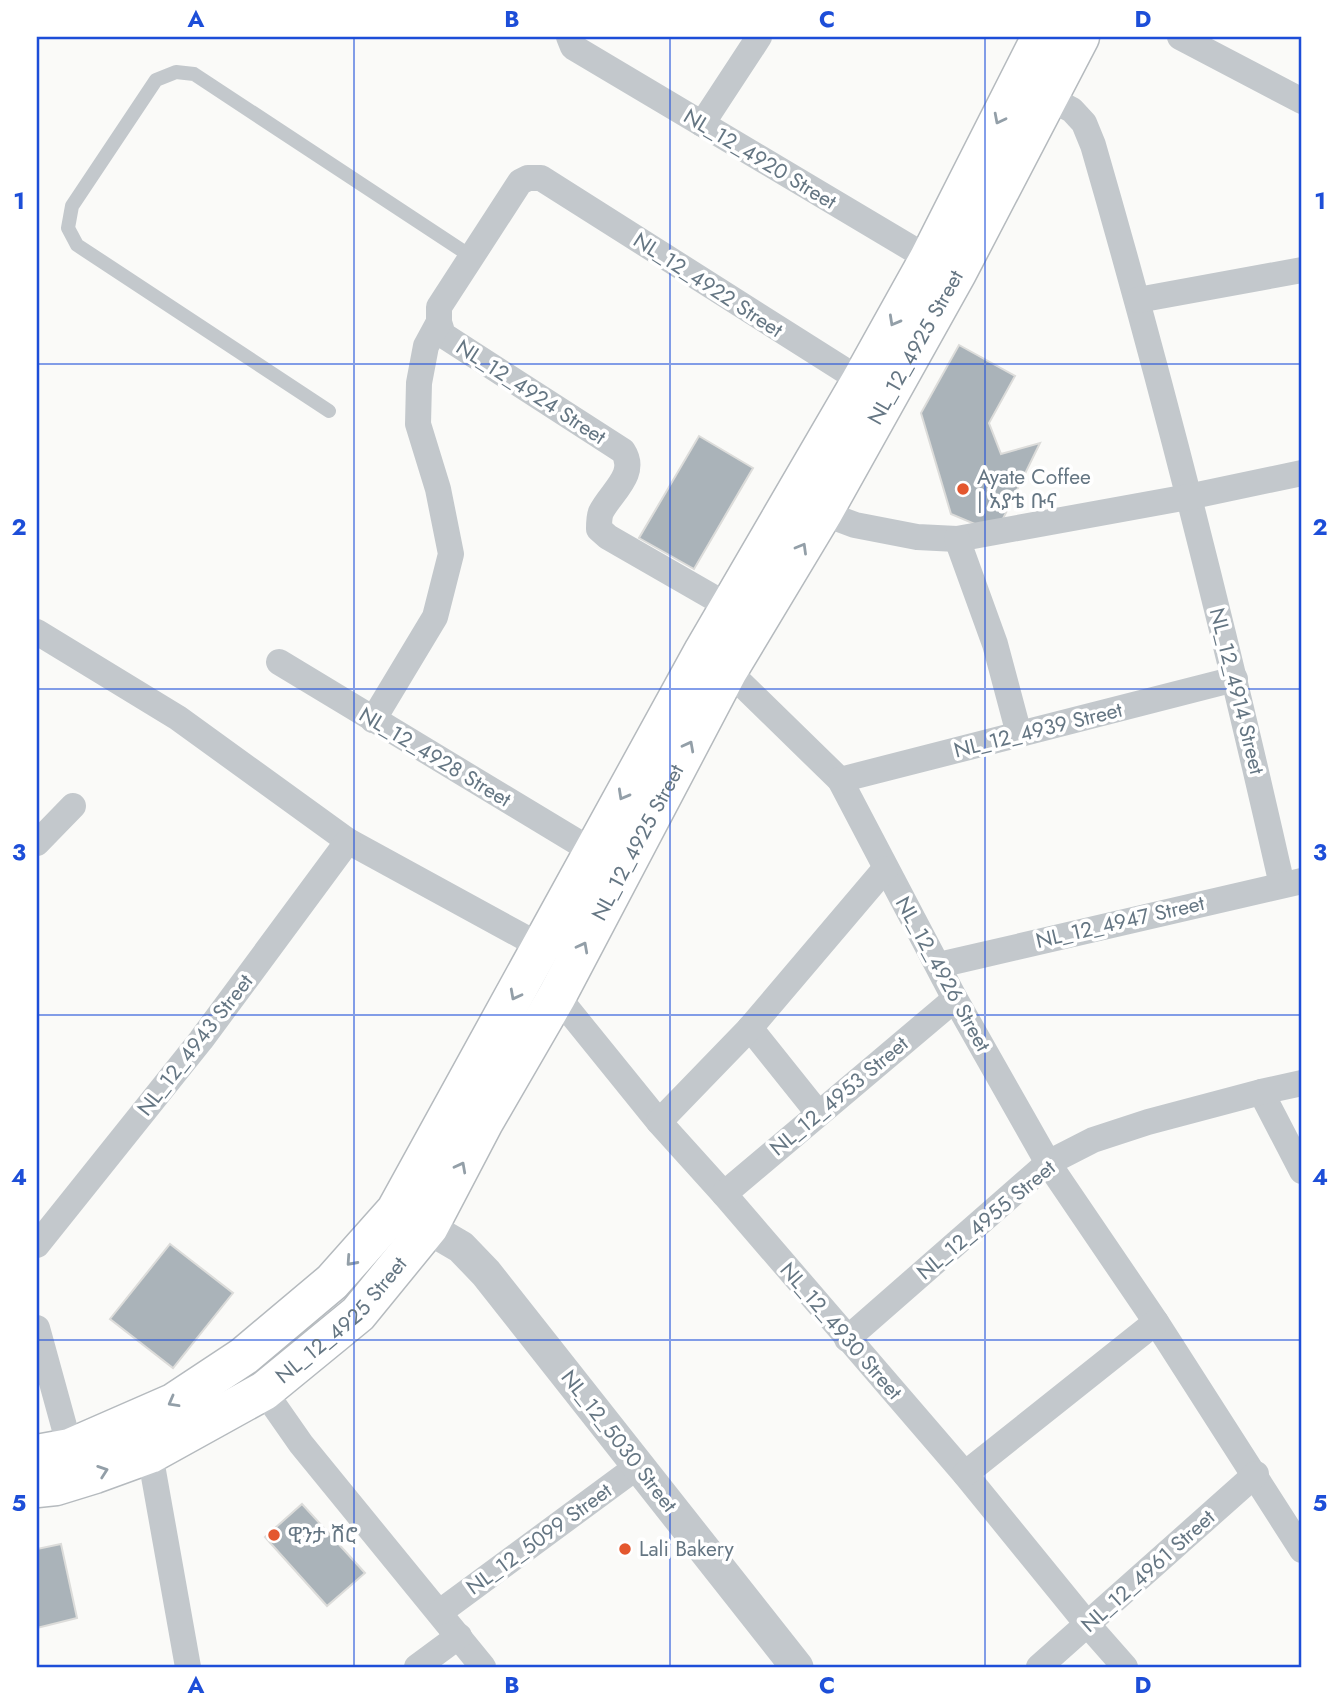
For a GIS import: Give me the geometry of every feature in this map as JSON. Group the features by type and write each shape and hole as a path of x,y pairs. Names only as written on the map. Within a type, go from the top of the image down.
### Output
{"main road":[{"name":"NL_12_4925 Street","path":"1033,90 1041,37"},
{"name":"NL_12_4925 Street","path":"53,1451 173,1404 244,1356 412,1219 484,1122 557,996 716,660 729,606 874,389 942,266 1033,90 1080,37"},
{"name":"NL_12_4925 Street","path":"37,1488 56,1486 150,1454 264,1391 358,1314 412,1219 489,1045 592,851 716,660 823,513 874,389"}],"street":[{"name":"NL_12_4920 Street","path":"569,37 573,47 942,266"},
{"path":"702,124 760,37"},
{"path":"1180,37 1302,101"},
{"name":"NL_12_4914 Street","path":"1033,90 1072,110 1084,124 1138,300 1292,883"},
{"name":"NL_12_4922 Street","path":"472,257 520,182 528,178 541,178 874,389"},
{"path":"373,720 435,617 451,554 438,489 418,424 419,383 426,346 439,322 439,307 472,257"},
{"path":"1138,300 1302,270"},
{"name":"NL_12_4924 Street","path":"439,322 443,335 623,451 628,459 628,471 600,514 599,529 608,537 729,606"},
{"path":"823,513 868,527 917,537 957,539 1188,497 1302,473"},
{"path":"957,539 995,644 1019,734"},
{"path":"37,632 178,718 348,841 540,946"},
{"name":"NL_12_4926 Street","path":"716,660 840,780 955,999 1048,1163 1156,1322 1302,1550"},
{"name":"NL_12_4928 Street","path":"279,662 592,851"},
{"name":"NL_12_4939 Street","path":"840,780 1236,679"},
{"path":"37,843 73,806"},
{"name":"NL_12_4943 Street","path":"37,1245 201,1040 348,841"},
{"path":"659,1122 750,1028 885,869"},
{"name":"NL_12_4947 Street","path":"939,965 1292,883"},
{"name":"NL_12_4930 Street","path":"557,996 659,1122 965,1474 1125,1667"},
{"name":"NL_12_4953 Street","path":"724,1194 955,999"},
{"path":"750,1028 818,1113"},
{"name":"NL_12_4955 Street","path":"847,1339 1048,1163 1093,1140 1148,1122 1302,1083"},
{"path":"1261,1092 1302,1171"},
{"name":"NL_12_5030 Street","path":"412,1219 461,1247 486,1273 797,1667"},
{"path":"965,1474 1156,1322"},
{"path":"37,1328 53,1451"},
{"path":"264,1391 302,1444 483,1667"},
{"path":"150,1454 188,1667"},
{"name":"NL_12_5099 Street","path":"440,1612 638,1466"},
{"name":"NL_12_4961 Street","path":"1039,1667 1255,1475"},
{"path":"416,1667 459,1636"}],"lane":[{"path":"329,411 77,245 68,228 72,206 156,80 176,72 194,74 472,257"}],"building":[{"path":"959,345 1015,376 989,423 1001,454 1040,443 996,533 951,514 921,413"},
{"path":"699,436 753,468 694,569 639,538"},
{"path":"170,1244 233,1293 173,1368 110,1319"},
{"path":"302,1504 365,1573 327,1606 265,1537"},
{"path":"61,1544 77,1618 37,1628 37,1549"}],"place":[{"name":"Ayate Coffee | አያቴ ቡና","path":"963,489"},
{"name":"ዊንታ ሽሮ","path":"274,1535"},
{"name":"Lali Bakery","path":"625,1549"}]}
